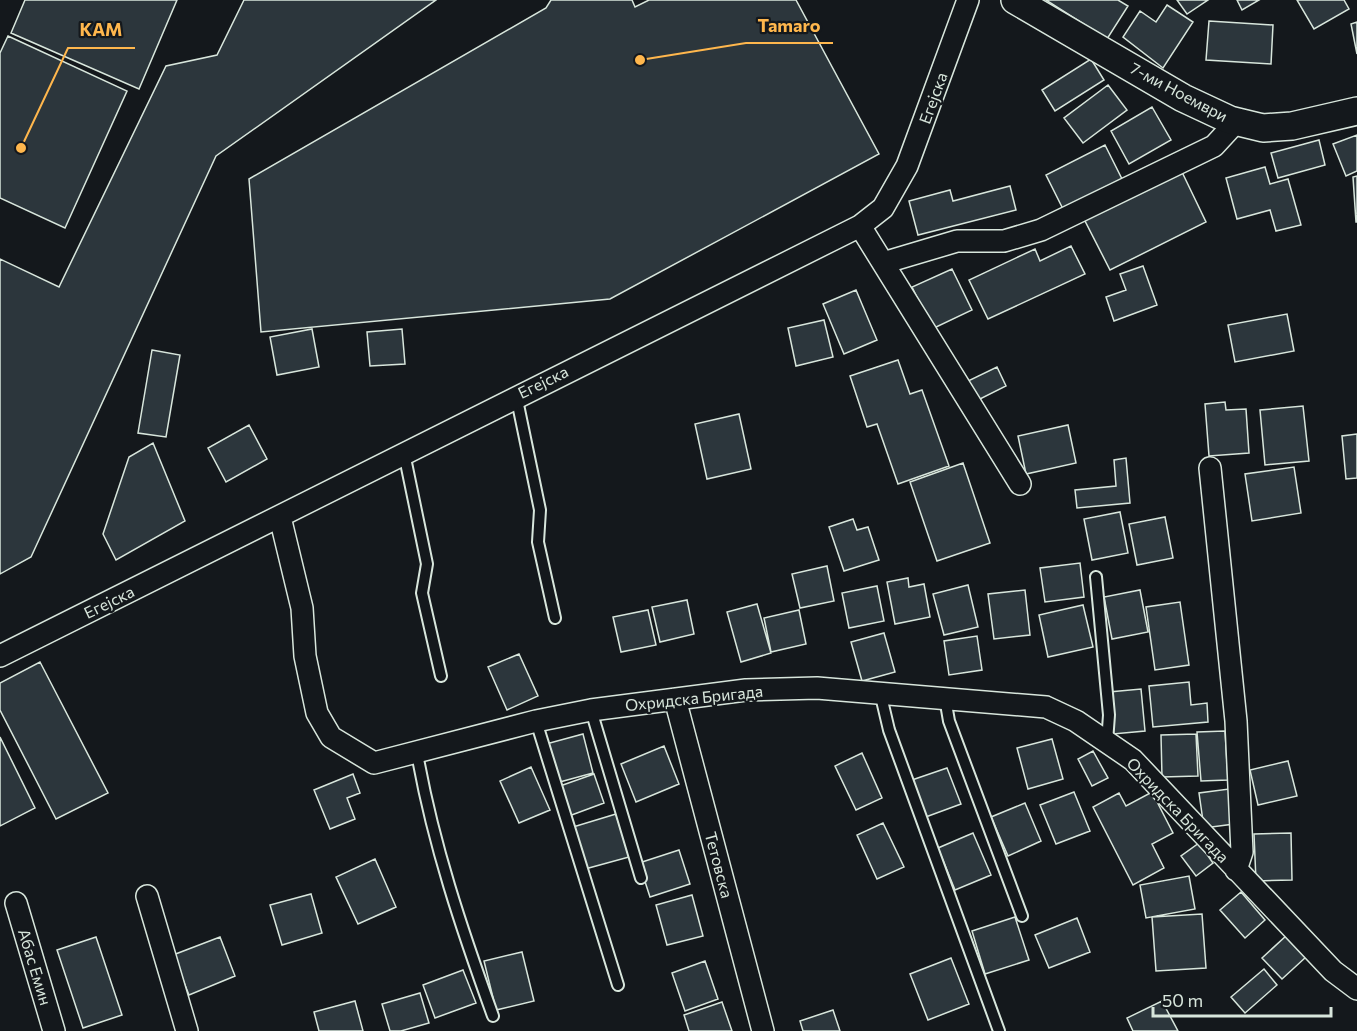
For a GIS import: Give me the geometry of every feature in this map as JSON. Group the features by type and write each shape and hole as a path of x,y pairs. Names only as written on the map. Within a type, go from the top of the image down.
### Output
{"street":[{"name":"Егејска","path":"0,656 280,517 516,395 860,226 883,208 907,166 969,0"},
{"name":"7-ми Ноември","path":"1015,0 1183,98 1237,121 1263,128 1292,126 1357,111"},
{"path":"883,264 911,253 957,241 1004,241 1041,230 1214,146 1237,121"},
{"path":"860,226 1020,484"},
{"name":"Охридска Бригада","path":"1210,468 1236,721 1242,852 1236,870"},
{"name":"Охридска Бригада","path":"280,517 302,608 305,656 317,713 331,737 374,763 536,721 591,710 746,690 817,688 1046,707 1076,722 1133,760 1333,971 1357,989"},
{"name":"Тетовска","path":"675,699 763,1031"},
{"path":"147,896 187,1031"},
{"name":"Абас Емин","path":"16,903 54,1031"}],"lane":[{"path":"516,395 540,510 538,542 555,618"},
{"path":"404,453 427,564 422,593 441,676"},
{"path":"1096,577 1109,715 1107,742"},
{"path":"880,692 888,730 999,1031"},
{"path":"945,698 949,721 1023,916"},
{"path":"591,710 641,878"},
{"path":"536,721 618,985"},
{"path":"417,753 430,821 463,932 493,1016"}],"building":[{"path":"25,0 177,0 139,89 11,33"},
{"path":"244,0 436,0 216,156 31,557 0,574 0,259 59,287 166,66 217,55"},
{"path":"551,0 632,0 635,7 649,0 796,0 879,154 610,299 261,332 249,179 546,8"},
{"path":"1046,0 1118,0 1128,6 1107,39"},
{"path":"1177,0 1208,0 1187,14"},
{"path":"1237,0 1259,0 1242,10"},
{"path":"1297,0 1344,0 1349,9 1314,29"},
{"path":"1167,5 1193,22 1163,68 1123,37 1140,11 1156,22"},
{"path":"1209,21 1273,25 1271,64 1206,60"},
{"path":"1357,22 1357,54 1351,24"},
{"path":"8,36 127,91 65,228 0,198 0,53"},
{"path":"1091,59 1104,80 1055,111 1042,90"},
{"path":"1108,85 1127,110 1083,143 1064,118"},
{"path":"1152,107 1171,140 1129,164 1111,131"},
{"path":"1357,135 1357,171 1346,176 1333,144"},
{"path":"1319,140 1325,165 1278,178 1271,153"},
{"path":"1105,145 1124,183 1065,213 1046,175"},
{"path":"1265,167 1270,184 1288,179 1301,225 1276,231 1270,210 1237,219 1226,178"},
{"path":"1181,170 1206,222 1110,270 1084,219"},
{"path":"1357,176 1357,222 1356,222 1353,177"},
{"path":"1010,186 1016,210 918,235 909,201 950,190 953,201"},
{"path":"1071,246 1085,274 988,319 969,280 1035,249 1040,261"},
{"path":"1143,266 1157,305 1114,321 1106,297 1126,290 1120,274"},
{"path":"952,269 972,310 932,329 912,287"},
{"path":"856,290 877,340 844,354 823,304"},
{"path":"1287,314 1294,351 1235,362 1228,325"},
{"path":"824,320 833,357 796,366 788,328"},
{"path":"312,329 319,367 277,375 270,337"},
{"path":"402,329 405,364 370,366 367,332"},
{"path":"152,350 180,355 166,437 138,433"},
{"path":"898,360 910,394 922,390 949,466 898,484 877,424 867,427 850,376"},
{"path":"997,367 1006,386 978,400 968,381"},
{"path":"1225,402 1226,410 1246,409 1249,453 1209,456 1205,404"},
{"path":"1303,406 1309,461 1265,465 1260,410"},
{"path":"739,414 751,469 707,479 695,424"},
{"path":"249,425 267,459 226,482 208,448"},
{"path":"1068,425 1076,463 1026,474 1018,436"},
{"path":"1357,434 1357,478 1346,479 1342,436"},
{"path":"153,443 185,521 116,560 103,534 129,457"},
{"path":"1126,458 1130,503 1077,508 1075,490 1116,486 1114,460"},
{"path":"963,463 990,543 937,561 910,482"},
{"path":"1294,467 1301,513 1252,521 1245,474"},
{"path":"1120,512 1128,553 1092,560 1084,519"},
{"path":"1165,517 1173,558 1137,565 1129,524"},
{"path":"853,519 857,530 868,527 879,560 844,571 829,527"},
{"path":"1080,563 1084,597 1045,602 1040,568"},
{"path":"827,566 834,601 800,608 792,574"},
{"path":"908,578 909,587 924,584 930,617 895,624 887,582"},
{"path":"968,585 978,627 944,635 933,594"},
{"path":"877,586 884,621 849,628 842,593"},
{"path":"1025,590 1030,635 994,639 988,594"},
{"path":"1140,590 1148,632 1112,639 1104,597"},
{"path":"687,600 694,634 660,642 652,607"},
{"path":"1180,602 1189,665 1155,670 1146,607"},
{"path":"757,604 771,653 741,662 727,612"},
{"path":"1083,605 1093,647 1048,657 1039,615"},
{"path":"648,610 656,645 621,652 613,617"},
{"path":"799,610 806,644 771,652 764,618"},
{"path":"884,633 895,672 862,681 851,642"},
{"path":"977,636 982,670 949,675 944,641"},
{"path":"519,654 538,696 507,710 488,667"},
{"path":"40,662 108,793 56,819 0,710 0,683"},
{"path":"1189,682 1191,705 1207,703 1208,722 1153,727 1149,686"},
{"path":"1141,689 1145,731 1113,734 1109,692"},
{"path":"1225,731 1228,780 1201,781 1197,732"},
{"path":"583,734 593,773 556,783 546,744"},
{"path":"1196,734 1198,776 1162,777 1161,735"},
{"path":"0,737 35,808 0,826"},
{"path":"1052,739 1063,779 1028,789 1017,748"},
{"path":"664,746 679,784 636,802 621,764"},
{"path":"1093,751 1108,778 1092,786 1078,759"},
{"path":"862,753 882,798 856,810 835,766"},
{"path":"1288,761 1297,796 1258,805 1250,770"},
{"path":"531,767 550,810 519,823 500,781"},
{"path":"947,768 961,804 923,818 909,781"},
{"path":"353,774 360,793 347,798 355,819 330,829 314,790"},
{"path":"594,774 604,803 569,816 560,786"},
{"path":"1229,789 1234,824 1204,828 1199,793"},
{"path":"1074,792 1090,831 1056,844 1040,805"},
{"path":"1152,792 1173,833 1152,844 1164,868 1133,885 1093,807 1119,793 1126,806"},
{"path":"1025,803 1041,841 1008,856 991,817"},
{"path":"616,814 629,857 585,869 573,827"},
{"path":"883,823 904,867 877,879 857,835"},
{"path":"973,833 991,875 955,890 938,848"},
{"path":"1291,833 1292,880 1256,881 1254,834"},
{"path":"1199,843 1213,863 1196,876 1181,856"},
{"path":"679,850 690,884 650,897 639,863"},
{"path":"375,859 396,907 358,924 336,877"},
{"path":"1189,876 1195,909 1146,918 1140,885"},
{"path":"1241,892 1265,920 1245,938 1220,910"},
{"path":"311,894 322,933 282,945 270,905"},
{"path":"692,895 703,936 667,945 656,905"},
{"path":"1202,914 1206,968 1156,971 1152,917"},
{"path":"1015,917 1029,960 985,974 972,931"},
{"path":"1077,918 1090,952 1049,968 1035,935"},
{"path":"1287,935 1306,957 1282,979 1262,958"},
{"path":"96,937 122,1015 83,1028 57,950"},
{"path":"220,937 235,976 189,995 173,955"},
{"path":"522,952 534,1001 496,1010 484,961"},
{"path":"951,958 969,1004 928,1020 910,974"},
{"path":"705,961 718,999 685,1011 672,973"},
{"path":"1264,969 1277,985 1245,1013 1231,997"},
{"path":"463,970 476,1003 435,1018 423,985"},
{"path":"420,993 429,1023 401,1031 390,1031 382,1004"},
{"path":"355,1001 363,1031 319,1031 314,1012"},
{"path":"1162,1001 1178,1031 1133,1031 1127,1018"},
{"path":"722,1002 732,1031 689,1031 684,1015"},
{"path":"833,1010 840,1031 803,1031 800,1021"}],"place":[{"name":"Tamaro","path":"640,60"},
{"name":"KAM","path":"21,148"}]}
